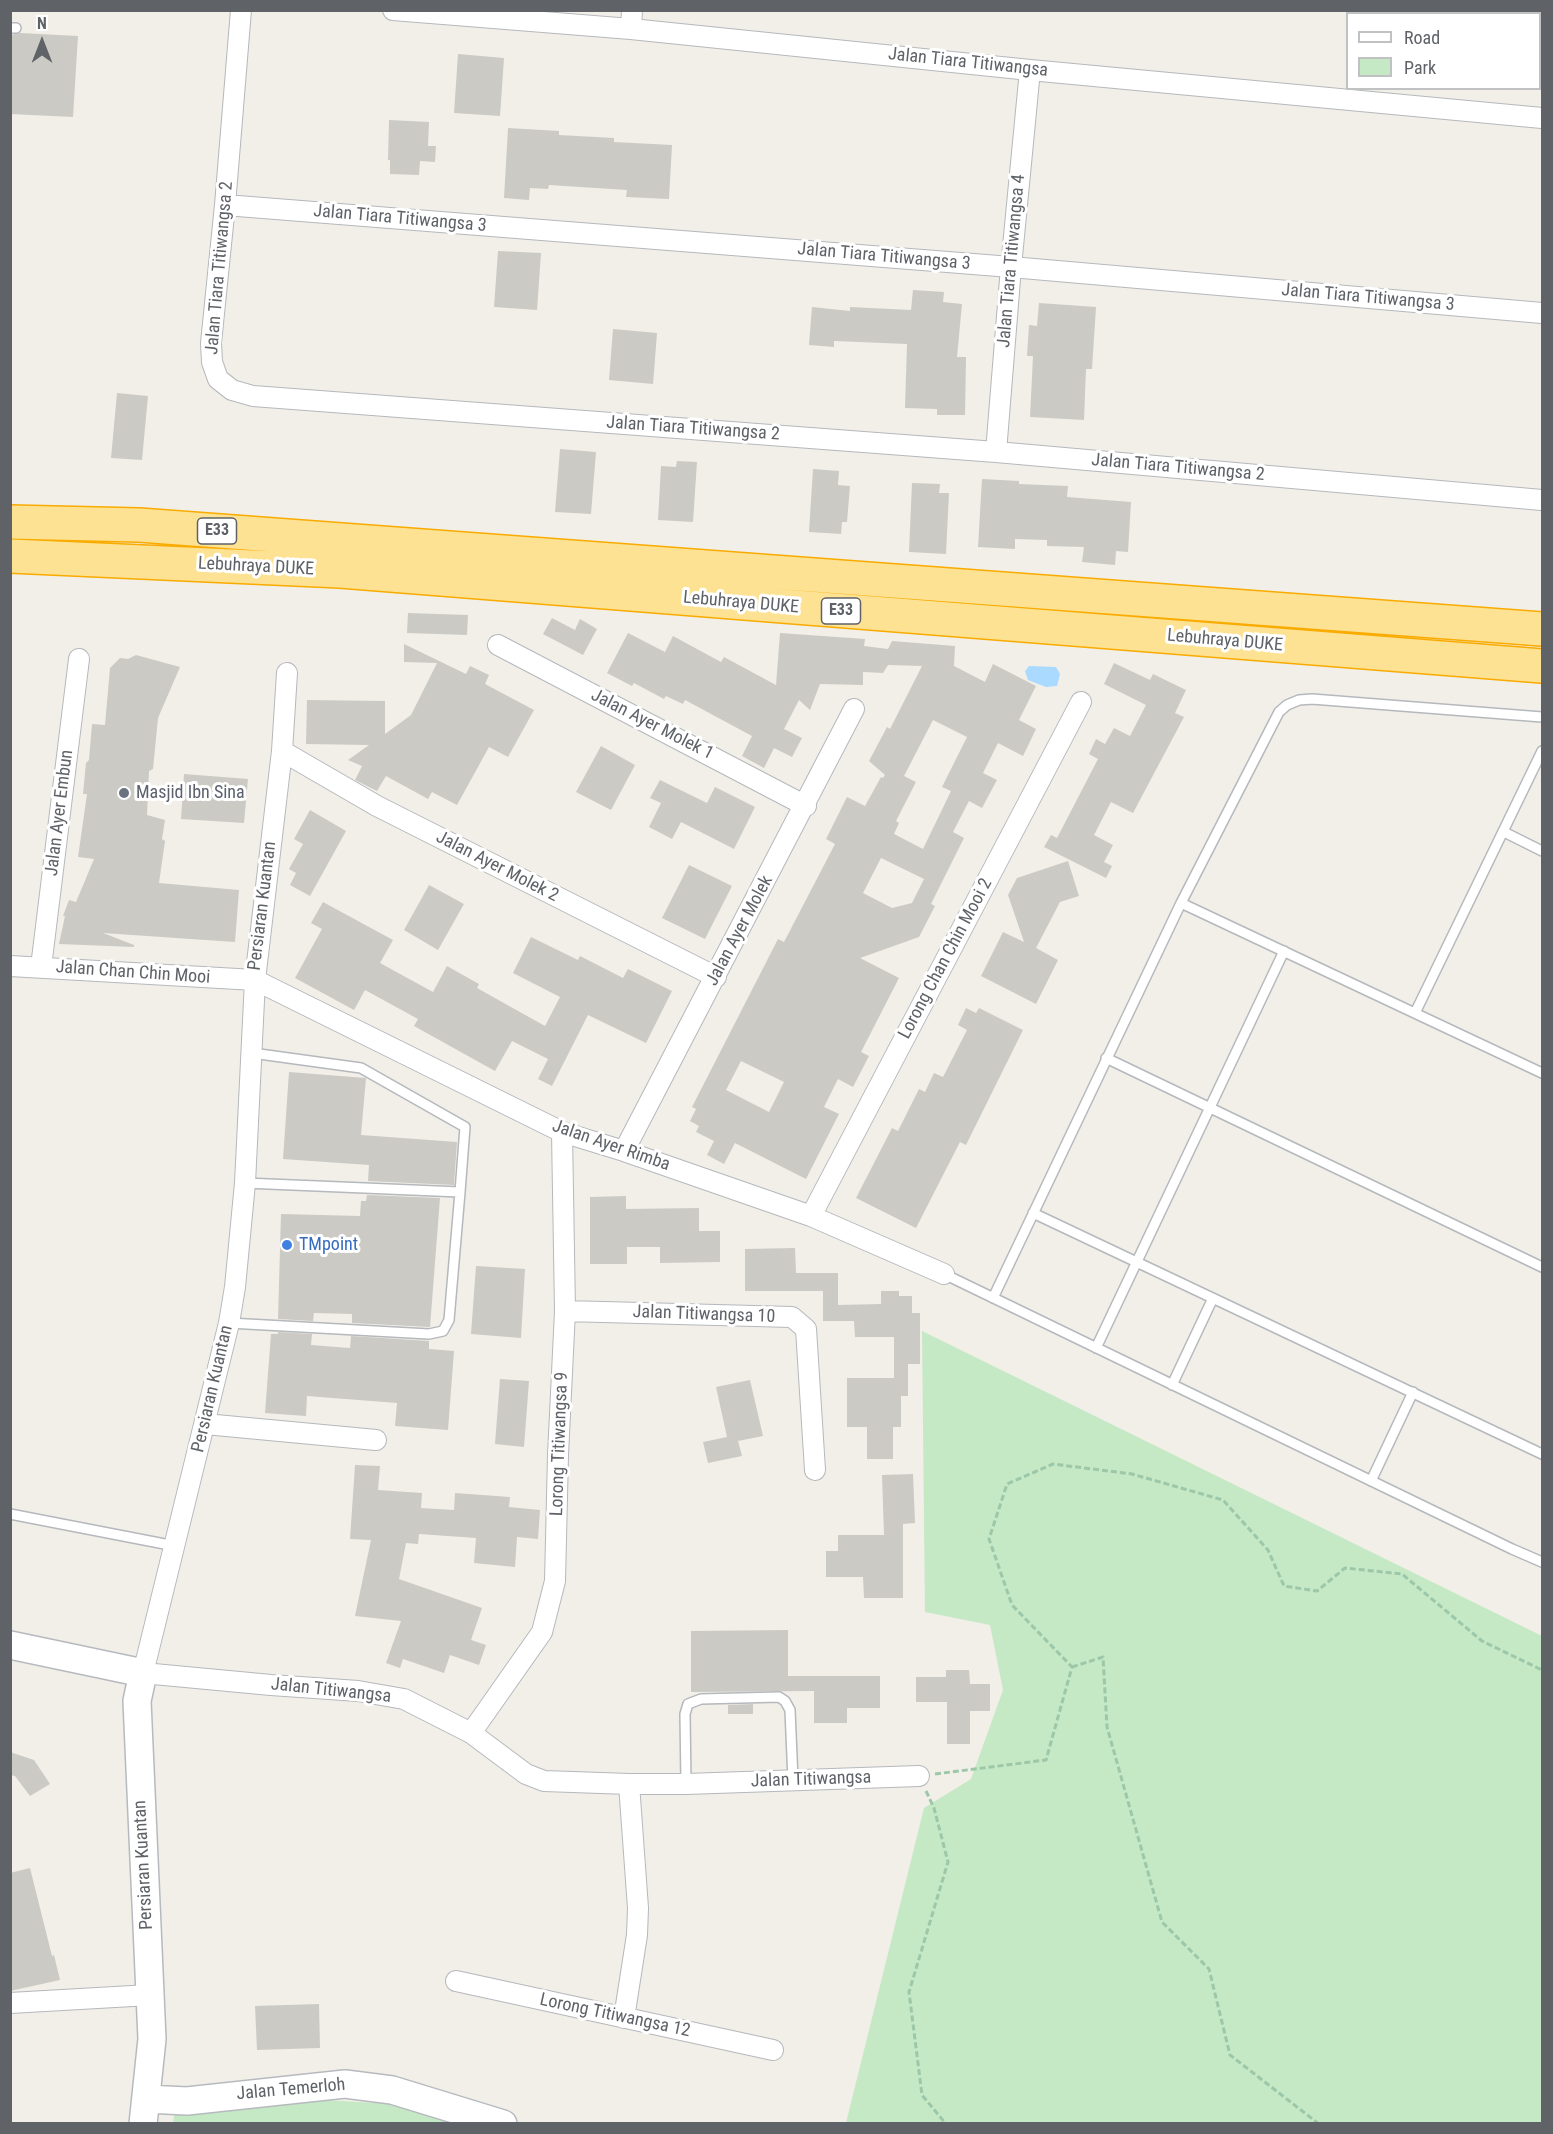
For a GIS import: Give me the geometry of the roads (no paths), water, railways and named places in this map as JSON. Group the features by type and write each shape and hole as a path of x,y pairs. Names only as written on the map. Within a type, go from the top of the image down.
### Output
{"highway":[{"path":"10,506 139,525"},
{"name":"Lebuhraya DUKE","path":"10,522 139,525 1542,629"},
{"name":"Lebuhraya DUKE","path":"10,556 340,571 1542,666"}],"street":[{"name":"Jalan Tiara Titiwangsa 2","path":"241,10 211,343 212,362 219,379 232,390 253,396 996,453 1542,500"},
{"name":"Jalan Tiara Titiwangsa","path":"393,10 632,20 1030,70 1542,118"},
{"name":"Jalan Tiara Titiwangsa 4","path":"996,453 1030,70"},
{"name":"Jalan Tiara Titiwangsa 3","path":"225,205 1011,267 1542,313"},
{"name":"Jalan Ayer Molek 1","path":"498,645 806,806"},
{"name":"Jalan Ayer Embun","path":"41,967 79,659"},
{"name":"Persiaran Kuantan","path":"144,2111 152,2039 137,1701 229,1323 235,1287 245,1183 255,980 282,751 287,673"},
{"name":"Lorong Chan Chin Mooi 2","path":"811,1216 1081,702"},
{"name":"Jalan Ayer Molek","path":"624,1151 806,806 854,710"},
{"name":"Jalan Ayer Molek 2","path":"282,751 377,806 716,977"},
{"name":"Jalan Chan Chin Mooi","path":"10,966 255,980"},
{"name":"Jalan Ayer Rimba","path":"255,980 562,1132 624,1151 811,1216 944,1274"},
{"name":"Lorong Titiwangsa 9","path":"471,1733 542,1632 555,1581 558,1455 566,1311 562,1132"},
{"name":"Jalan Titiwangsa 10","path":"566,1311 792,1317 806,1329 815,1470"},
{"path":"205,1424 376,1440"},
{"name":"Jalan Titiwangsa","path":"10,1645 143,1673 271,1685 358,1690 404,1699 471,1733 526,1774 544,1781 686,1784 919,1776"},
{"path":"624,2018 637,1935 638,1908 629,1784"},
{"name":"Lorong Titiwangsa 12","path":"456,1981 773,2050"},
{"path":"10,2003 150,1995"},
{"name":"Jalan Temerloh","path":"144,2111 187,2101 345,2084 392,2090 502,2124"}],"lane":[{"path":"993,1298 1181,903 1279,712 1287,705 1299,700 1312,699 1542,717"},
{"path":"1415,1013 1542,751"},
{"path":"1504,832 1542,851"},
{"path":"1181,903 1542,1073"},
{"path":"1096,1348 1284,951"},
{"path":"229,1323 429,1334 443,1331 449,1320 460,1192 465,1127 361,1068 252,1053"},
{"path":"1106,1058 1542,1267"},
{"path":"245,1183 460,1192"},
{"path":"1033,1213 1542,1454"},
{"path":"944,1274 1371,1481 1542,1561"},
{"path":"1172,1385 1214,1298"},
{"path":"1371,1481 1413,1392"},
{"path":"10,1514 175,1546"},
{"path":"686,1784 685,1714 688,1704 701,1699 779,1697 785,1701 790,1710 793,1780"}],"water":[{"path":"1029,666 1056,667 1060,674 1057,686 1046,687 1028,680 1025,671"}],"place":[{"name":"Masjid Ibn Sina","path":"124,793"},
{"name":"TMpoint","path":"287,1245"}]}
